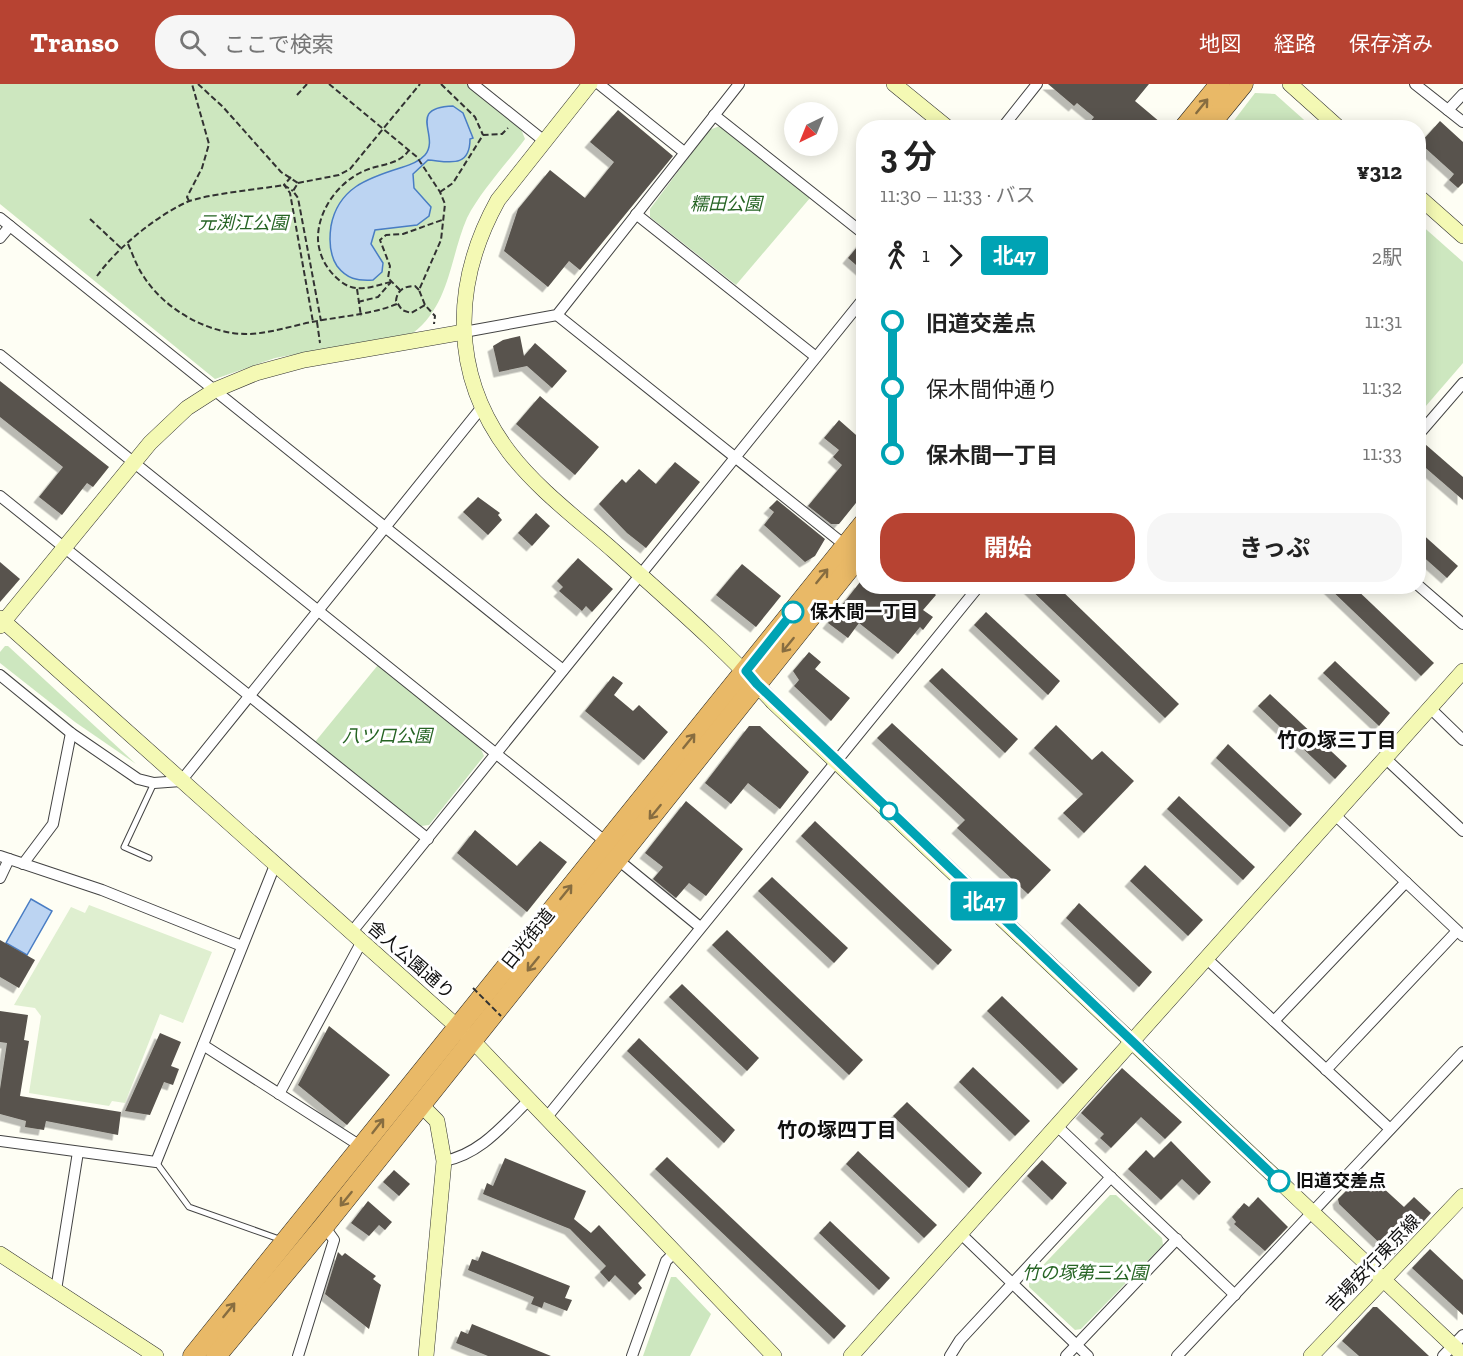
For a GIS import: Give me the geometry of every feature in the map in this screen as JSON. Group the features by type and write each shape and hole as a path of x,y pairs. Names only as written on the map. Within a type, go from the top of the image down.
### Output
{"highway":[{"path":"1191,120 1220,84"},
{"path":"1214,120 1243,84"},
{"name":"日光街道","path":"192,1356 457,1026 612,850 855,548"},
{"name":"日光街道","path":"216,1356 324,1226 472,1040 612,850"}],"street":[{"path":"473,84 543,140"},
{"path":"590,84 543,140 498,200 477,241 466,285 464,333 472,379 482,407 494,430 523,468 752,677 837,762 1456,1348"},
{"path":"599,84 684,152"},
{"path":"1,622 133,462 169,424 215,390 256,373 304,360 557,315 739,84"},
{"path":"894,84 938,120"},
{"path":"1008,120 1037,84"},
{"path":"1290,84 1330,120"},
{"path":"1415,84 1463,122"},
{"path":"1448,110 1463,94"},
{"path":"714,115 856,228"},
{"path":"1426,203 1463,236"},
{"path":"636,214 816,357"},
{"path":"0,218 384,529 563,670"},
{"path":"0,238 10,226"},
{"path":"279,1094 356,938 428,840 856,309"},
{"path":"557,315 855,548"},
{"path":"0,356 496,753 700,927"},
{"path":"1426,426 1463,383"},
{"path":"0,675 71,732 138,779 154,783 181,781 482,407"},
{"path":"2,502 64,547 428,840"},
{"path":"1426,592 1463,624"},
{"path":"547,1117 973,594"},
{"name":"舎人公園通り","path":"1,622 472,1040 774,1356"},
{"path":"850,1356 1463,671"},
{"path":"1430,708 1463,740"},
{"path":"23,864 53,824 71,732"},
{"path":"1385,758 1463,831"},
{"path":"1326,1070 1460,933 1335,815"},
{"path":"0,878 5,857 102,890 242,946"},
{"path":"0,1141 156,1162 276,866"},
{"path":"1274,1021 1406,882"},
{"path":"1207,959 1390,1129"},
{"path":"203,1045 362,1146"},
{"path":"1177,1356 1463,1052"},
{"path":"444,1161 455,1159 481,1146 530,1099"},
{"path":"420,1105 437,1121 444,1161 426,1356"},
{"path":"1057,1126 1235,1294"},
{"path":"56,1290 78,1152"},
{"path":"950,1356 960,1340 1111,1177"},
{"name":"吉場安行東京線","path":"1311,1356 1463,1196"},
{"path":"298,1356 334,1240 324,1226"},
{"path":"960,1233 1088,1356"},
{"path":"1066,1356 1177,1239"},
{"path":"632,1356 666,1261 674,1252"},
{"path":"0,1254 156,1356"}],"lane":[{"path":"149,858 124,847 154,783"},
{"path":"156,1162 189,1207 285,1242"}],"path":[{"path":"189,201 187,197 202,168 209,144 192,84"},
{"path":"198,84 223,106 281,172 298,183"},
{"path":"297,95 307,84"},
{"path":"329,84 417,156 440,192 445,204 441,240 419,290"},
{"path":"293,191 298,183 339,175 350,169 420,84"},
{"path":"441,84 475,117 483,135"},
{"path":"483,135 502,134 518,120"},
{"path":"440,192 453,183 483,135"},
{"path":"391,282 357,289 336,279 324,263 318,247 321,218 329,201 350,179 367,170 399,160 409,150"},
{"path":"97,276 122,249 156,221 189,201 285,185 291,177"},
{"path":"285,185 298,198 321,321"},
{"path":"285,185 290,193 320,344"},
{"path":"90,219 122,249"},
{"path":"400,290 388,278 390,266 380,240 386,235 403,234 443,220"},
{"path":"128,244 143,277 157,294 174,309 202,324 224,332 247,334 272,332 315,322 361,316 397,304"},
{"path":"301,256 309,255"},
{"path":"358,302 378,297 391,282"},
{"path":"425,305 411,313 402,310 397,304 397,295 400,290 415,286 423,294 425,305 435,316 433,326"},
{"path":"357,289 361,316"},
{"path":"473,988 501,1016"}],"green space":[{"name":"元渕江公園","path":"0,84 470,84 517,119 525,139 472,208 461,233 442,295 435,309 413,333 275,358 215,379 0,204"},
{"path":"1255,93 1275,94 1304,120 1234,120"},
{"name":"糯田公園","path":"720,126 810,198 736,285 650,217 650,209 709,130"},
{"path":"1426,229 1463,262 1463,363 1426,406"},
{"path":"8,646 136,764 75,722 0,663 0,652"},
{"name":"八ツ口公園","path":"378,665 480,747 484,756 429,825 421,826 315,742"},
{"path":"89,905 212,952 183,1023 160,1014 125,1103 112,1101 109,1106 29,1093 41,1016 35,1008 14,1005 71,907 85,913"},
{"name":"竹の塚第三公園","path":"1110,1195 1116,1195 1162,1238 1163,1245 1081,1329 1075,1330 1029,1287 1029,1280"},
{"path":"671,1277 676,1277 711,1314 690,1356 643,1356"}],"water":[{"path":"453,106 463,113 473,138 470,139 466,156 456,162 428,160 413,174 414,188 431,207 429,216 417,225 375,230 371,244 383,263 382,272 373,280 362,280 349,276 337,266 330,247 331,226 340,202 347,194 366,181 423,157 429,148 427,117 439,108"},
{"path":"31,899 52,911 27,955 6,943"}],"building":[{"path":"1048,84 1149,84 1135,101 1158,120 1092,120 1094,117 1077,103 1074,106"},
{"path":"618,110 673,156 580,270 569,261 548,287 504,251 518,209 550,170 585,198 614,162 590,142"},
{"path":"1440,121 1463,142 1463,183 1458,188 1449,180 1454,174 1426,149 1426,137"},
{"path":"856,248 856,265 848,258"},
{"path":"520,336 524,356 535,343 567,371 552,388 527,366 499,372 493,346 503,340"},
{"path":"0,381 109,467 93,487 87,483 62,515 39,497 63,467 0,417"},
{"path":"540,396 599,447 575,475 516,424"},
{"path":"839,420 856,435 856,503 839,524 831,524 808,506 842,465 833,457 839,450 824,438"},
{"path":"1426,445 1463,477 1463,500 1426,468"},
{"path":"675,462 700,482 646,548 627,533 599,504 622,479 626,483 639,469 656,484"},
{"path":"478,497 500,513 498,515 502,520 488,535 463,512"},
{"path":"777,500 825,539 815,556 805,562 764,525 774,512 769,508"},
{"path":"536,513 550,526 532,546 518,533"},
{"path":"1426,537 1458,566 1447,578 1426,559"},
{"path":"578,558 613,589 592,612 586,606 582,611 559,591 563,587 557,581"},
{"path":"0,562 20,579 0,602"},
{"path":"742,564 781,596 756,627 716,595"},
{"path":"856,587 856,594 936,595 923,610 933,617 923,630 920,627 898,654 859,623 848,638 828,623"},
{"path":"1035,594 1065,594 1179,704 1165,718"},
{"path":"1335,594 1361,594 1434,663 1421,676"},
{"path":"986,612 1060,681 1048,695 974,625"},
{"path":"809,652 821,662 815,669 850,698 831,721 794,686 799,680 793,671"},
{"path":"1335,661 1390,713 1379,726 1323,673"},
{"path":"942,668 1018,739 1005,753 929,681"},
{"path":"613,676 623,683 614,695 633,711 639,705 668,732 644,760 585,711"},
{"path":"1270,694 1347,766 1335,779 1258,706"},
{"path":"892,723 1051,870 1028,894 957,828 965,820 877,738"},
{"path":"1056,725 1092,760 1102,751 1134,781 1084,833 1063,813 1083,794 1034,748"},
{"path":"749,726 760,726 809,772 780,809 748,783 731,804 705,783"},
{"path":"1228,744 1302,814 1290,827 1216,758"},
{"path":"1179,796 1255,867 1243,880 1167,809"},
{"path":"686,801 743,849 706,896 689,883 676,898 653,879 663,867 645,853"},
{"path":"815,821 952,950 938,965 801,836"},
{"path":"475,830 517,866 540,841 567,862 527,912 457,853"},
{"path":"1145,865 1203,920 1188,936 1130,881"},
{"path":"772,877 848,948 834,963 758,891"},
{"path":"1079,903 1152,972 1139,987 1066,918"},
{"path":"727,930 863,1060 849,1075 712,945"},
{"path":"0,940 35,960 19,988 0,977"},
{"path":"682,984 759,1058 747,1071 669,997"},
{"path":"1002,996 1078,1069 1063,1084 987,1011"},
{"path":"0,1011 28,1015 24,1040 29,1041 20,1096 121,1112 118,1135 46,1121 44,1130 25,1127 26,1121 0,1114 0,1089 7,1043 0,1042"},
{"path":"329,1026 390,1075 347,1125 298,1085"},
{"path":"160,1033 181,1042 171,1066 179,1069 173,1085 164,1082 150,1115 125,1111"},
{"path":"639,1038 735,1130 724,1143 627,1051"},
{"path":"973,1067 1030,1121 1015,1136 959,1082"},
{"path":"1122,1068 1182,1122 1165,1139 1141,1117 1111,1148 1100,1138 1104,1134 1081,1113"},
{"path":"907,1102 982,1173 969,1188 893,1116"},
{"path":"1171,1141 1211,1182 1199,1195 1182,1179 1161,1200 1128,1169 1146,1150 1154,1158"},
{"path":"858,1151 937,1225 924,1238 846,1164"},
{"path":"667,1157 846,1326 834,1339 655,1169"},
{"path":"505,1158 586,1191 574,1219 591,1233 599,1225 646,1275 638,1283 642,1288 635,1295 615,1275 609,1282 600,1272 606,1266 570,1229 483,1194 487,1183 493,1186"},
{"path":"1042,1160 1067,1183 1052,1200 1027,1176"},
{"path":"394,1170 410,1184 399,1196 383,1182"},
{"path":"1362,1175 1366,1179 1369,1175 1404,1207 1414,1197 1431,1213 1393,1256 1339,1204 1338,1199"},
{"path":"1258,1197 1288,1227 1265,1251 1234,1224 1236,1222 1232,1217 1244,1203 1249,1207"},
{"path":"368,1201 392,1222 385,1230 379,1225 369,1236 351,1223"},
{"path":"830,1221 890,1278 879,1290 819,1233"},
{"path":"1430,1249 1463,1280 1463,1315 1412,1268"},
{"path":"482,1251 570,1286 565,1298 572,1300 567,1311 544,1302 542,1308 531,1304 534,1297 468,1270 472,1259 478,1261"},
{"path":"338,1252 342,1256 345,1253 376,1276 373,1279 381,1285 369,1329 325,1294"},
{"path":"1373,1307 1377,1307 1429,1356 1359,1356 1342,1341"},
{"path":"472,1324 551,1356 488,1356 456,1343 461,1331 468,1334"}],"bus line":[{"name":"北47","path":"793,612 746,671 757,684 773,702 1279,1181"}],"place":[{"name":"保木間一丁目","path":"793,612"},
{"name":"旧道交差点","path":"1279,1181"}],"district":[{"name":"竹の塚三丁目","path":"1337,740"},
{"name":"竹の塚四丁目","path":"837,1130"}]}
